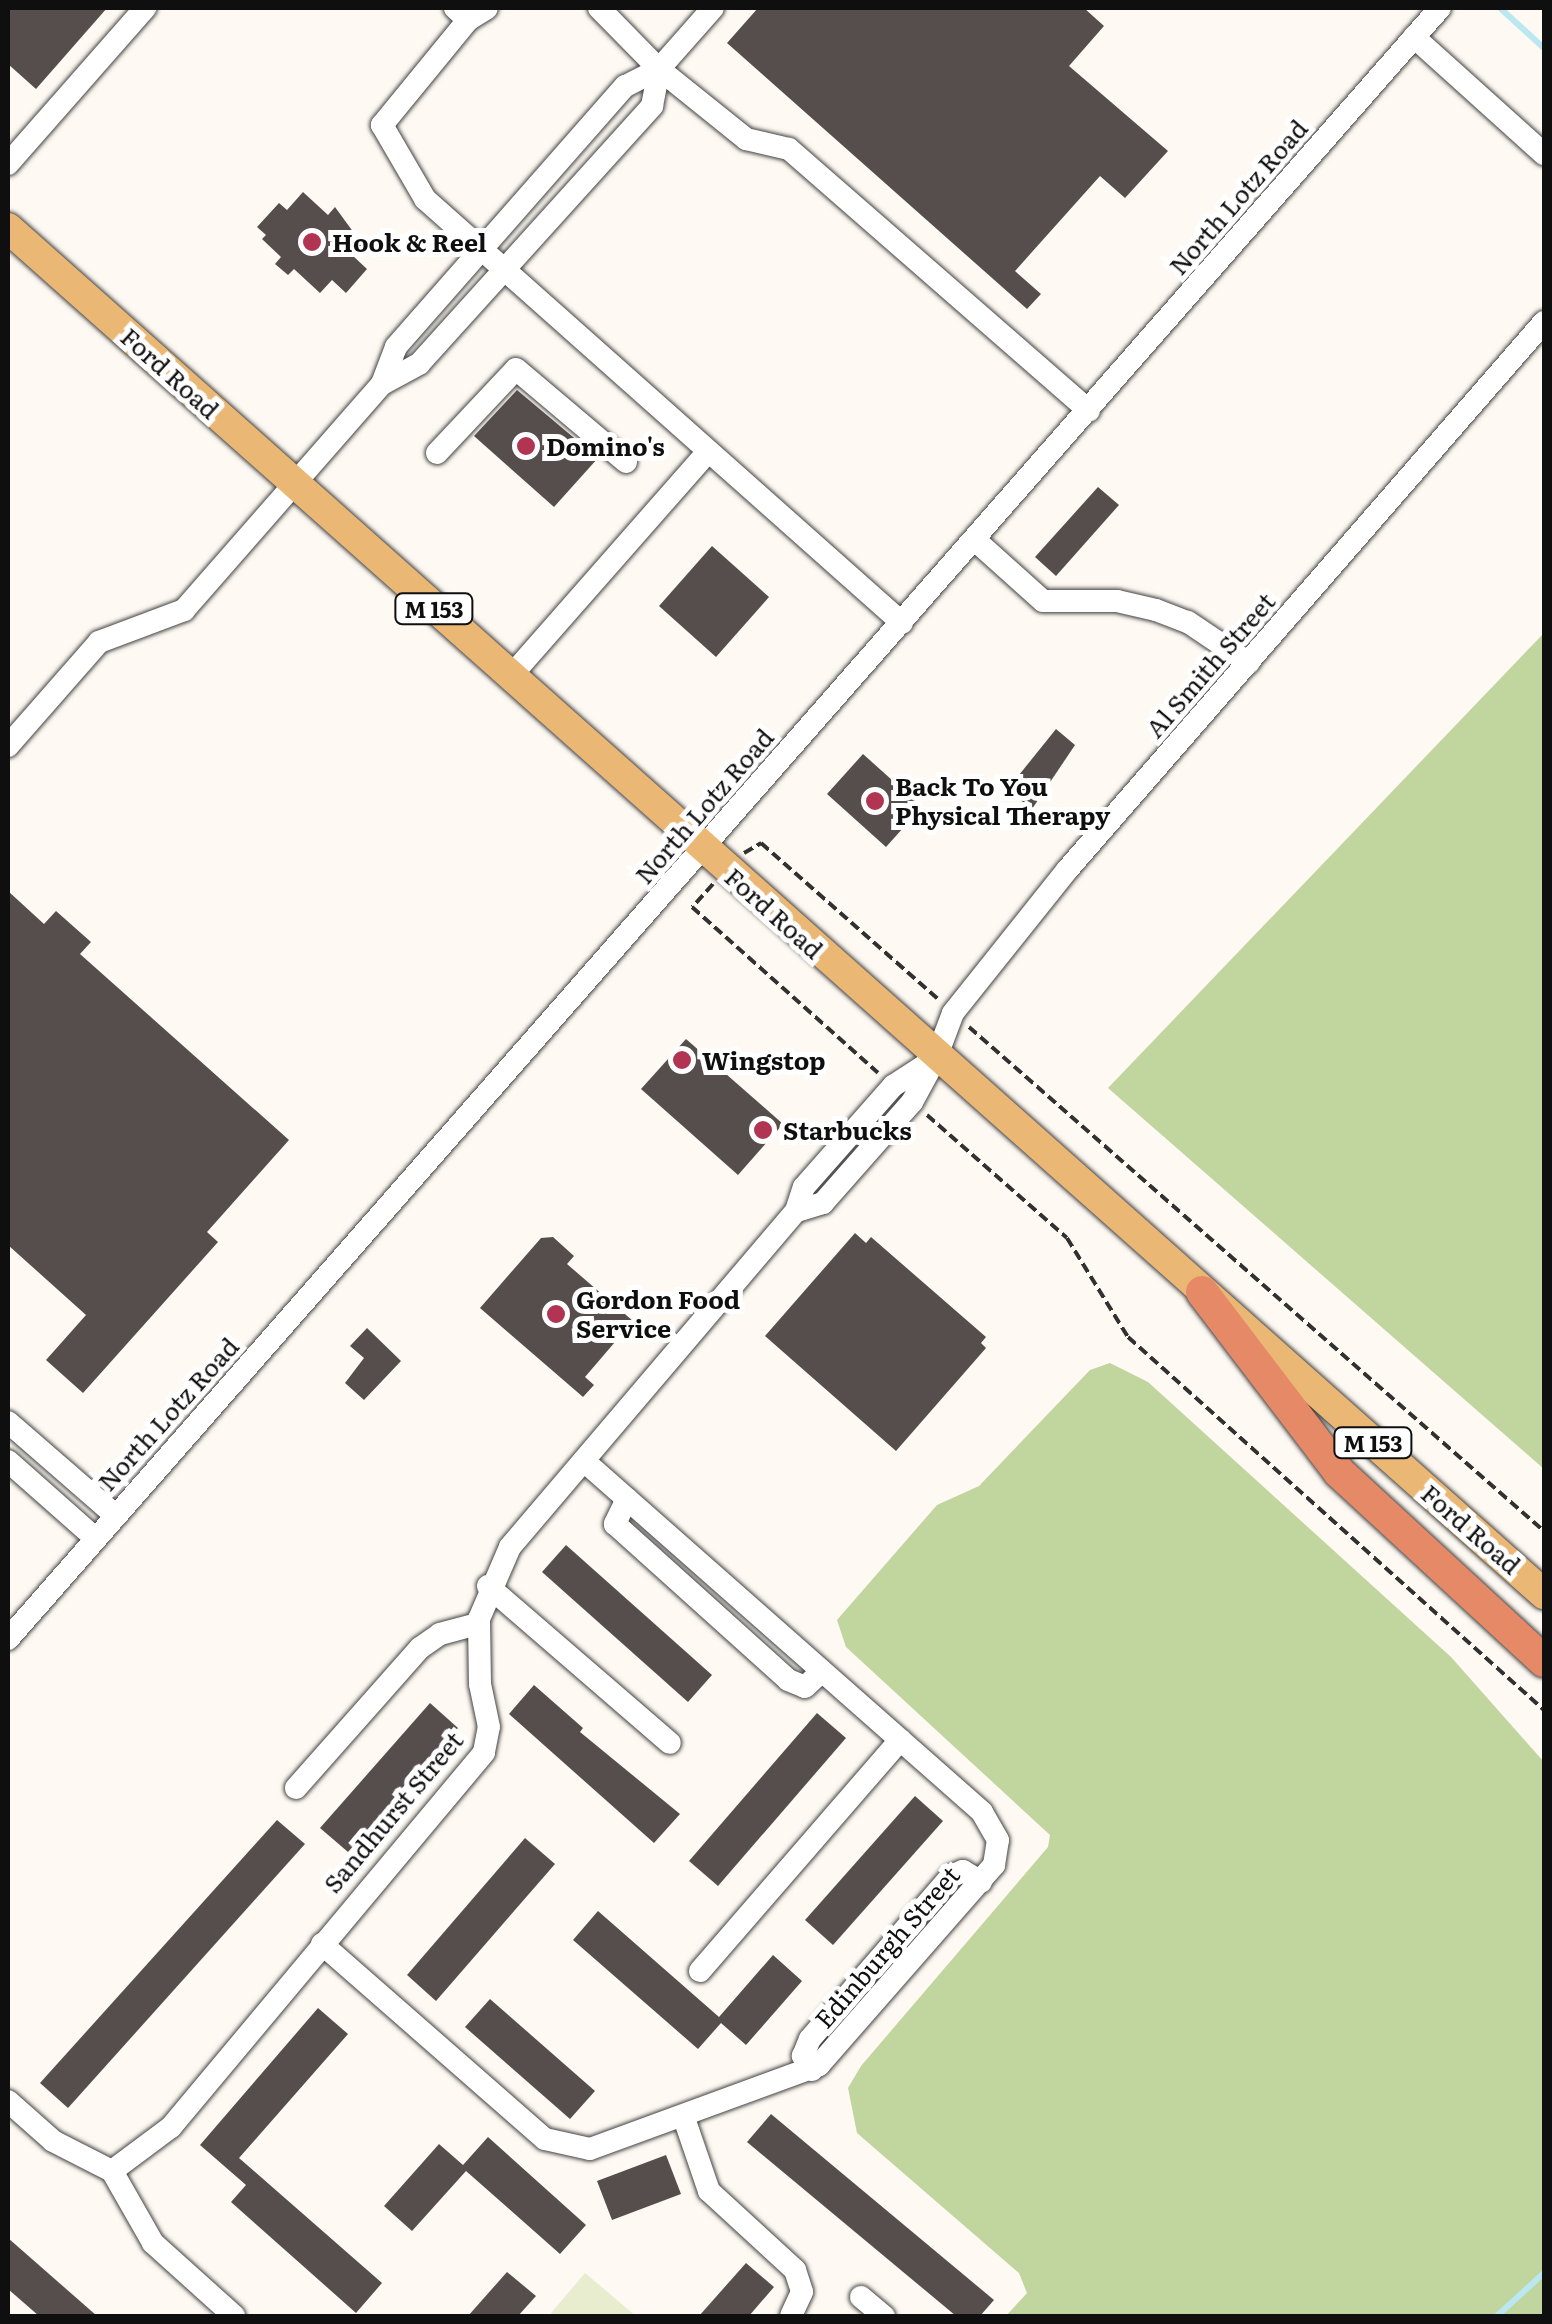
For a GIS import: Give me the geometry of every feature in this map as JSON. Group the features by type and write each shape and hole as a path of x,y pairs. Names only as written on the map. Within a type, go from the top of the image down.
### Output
{"highway":[{"path":"1202,1292 1339,1472 1544,1661"}],"main road":[{"name":"Ford Road","path":"8,228 936,1058 1544,1594"}],"street":[{"path":"8,164 145,8"},
{"path":"599,8 659,69 746,140 789,148 1089,411"},
{"path":"382,384 396,347 625,86 659,69 713,8"},
{"name":"North Lotz Road","path":"8,1640 1440,8"},
{"path":"470,12 382,124 425,199 902,623"},
{"path":"1414,37 1507,114 1544,154"},
{"path":"8,746 99,642 184,610 382,384 419,364 652,106 659,69"},
{"name":"Al Smith Street","path":"936,1058 965,998 1544,322"},
{"path":"437,454 516,368 626,462"},
{"path":"510,676 708,452"},
{"path":"975,540 1043,601 1116,601 1156,610 1188,622 1249,663"},
{"name":"Sandhurst Street","path":"112,2171 171,2128 484,1752 489,1726 480,1684 478,1624 488,1586 510,1547 796,1211 823,1203 912,1102 936,1058"},
{"path":"8,1422 114,1516"},
{"path":"8,1461 94,1538"},
{"name":"Edinburgh Street","path":"322,1944 554,2145 590,2149 812,2070 981,1882 997,1856 993,1825 584,1461"},
{"path":"488,1586 670,1743"},
{"path":"296,1788 420,1648 440,1634 478,1624"},
{"path":"700,1971 900,1740"},
{"path":"9,2104 53,2141 112,2171 153,2243 234,2316"},
{"path":"684,2118 709,2191 795,2270 802,2292 791,2316"},
{"path":"862,2297 884,2316"}],"green space":[{"path":"1544,633 1544,1469 1108,1088"},
{"path":"1110,1363 1148,1382 1451,1657 1544,1762 1544,2316 1006,2316 1027,2293 1019,2273 857,2133 848,2088 861,2066 1048,1847 1050,1835 846,1647 837,1620 937,1505 979,1486 1090,1370"},
{"path":"585,2273 636,2316 551,2313"}],"building":[{"path":"8,8 107,8 36,89 8,64"},
{"path":"758,8 1084,8 1104,26 1069,66 1168,151 1125,198 1100,176 1015,271 1041,294 1027,309 727,43"},
{"name":"Hook & Reel","path":"303,192 328,215 335,207 362,244 352,255 367,269 346,293 332,280 320,293 294,269 288,275 275,264 281,257 262,239 266,235 257,227 279,203 287,210"},
{"path":"517,390 598,458 554,507 474,436"},
{"path":"1098,487 1119,505 1056,576 1035,557"},
{"path":"712,546 769,597 716,657 659,606"},
{"path":"1056,729 1075,745 1032,809 1007,790"},
{"name":"Back To You Physical Therapy","path":"863,754 922,807 886,847 827,794"},
{"path":"8,891 44,924 56,911 91,942 80,954 289,1140 207,1232 218,1242 83,1393 46,1360 86,1315 8,1245"},
{"path":"686,1039 783,1124 738,1175 641,1089"},
{"path":"855,1233 866,1243 871,1237 986,1337 981,1343 986,1348 896,1451 765,1336"},
{"name":"Gordon Food Service","path":"553,1237 574,1256 567,1264 633,1321 585,1377 594,1385 583,1397 480,1308 541,1238"},
{"path":"367,1328 401,1361 364,1400 345,1383 364,1358 350,1346"},
{"path":"566,1545 712,1675 688,1702 542,1572"},
{"path":"534,1685 583,1728 580,1732 680,1814 654,1843 509,1714"},
{"path":"430,1703 458,1728 348,1852 320,1828"},
{"path":"817,1713 846,1738 718,1886 689,1861"},
{"path":"915,1796 943,1821 833,1945 805,1920"},
{"path":"277,1820 305,1844 68,2108 40,2083"},
{"path":"525,1838 555,1864 436,2001 407,1975"},
{"path":"598,1911 719,2017 773,1955 802,1981 746,2045 721,2023 698,2049 573,1940"},
{"path":"490,1999 595,2091 570,2119 465,2027"},
{"path":"318,2008 348,2034 239,2158 382,2283 356,2313 231,2202 246,2185 200,2145"},
{"path":"771,2114 994,2300 980,2316 956,2316 747,2142"},
{"path":"488,2137 586,2225 560,2254 466,2171 412,2231 384,2206 439,2144 463,2165"},
{"path":"666,2155 681,2194 612,2220 597,2181"},
{"path":"8,2238 97,2316 39,2316 8,2289"},
{"path":"746,2263 774,2287 749,2316 699,2316"},
{"path":"507,2272 536,2296 518,2316 468,2316"}],"waterway":[{"path":"1500,8 1544,48"},
{"path":"1497,2316 1544,2273"}],"place":[{"name":"Hook & Reel","path":"312,242"},
{"name":"Domino's","path":"526,446"},
{"name":"Back To You Physical Therapy","path":"875,801"},
{"name":"Wingstop","path":"682,1060"},
{"name":"Starbucks","path":"763,1130"},
{"name":"Gordon Food Service","path":"556,1314"}]}
